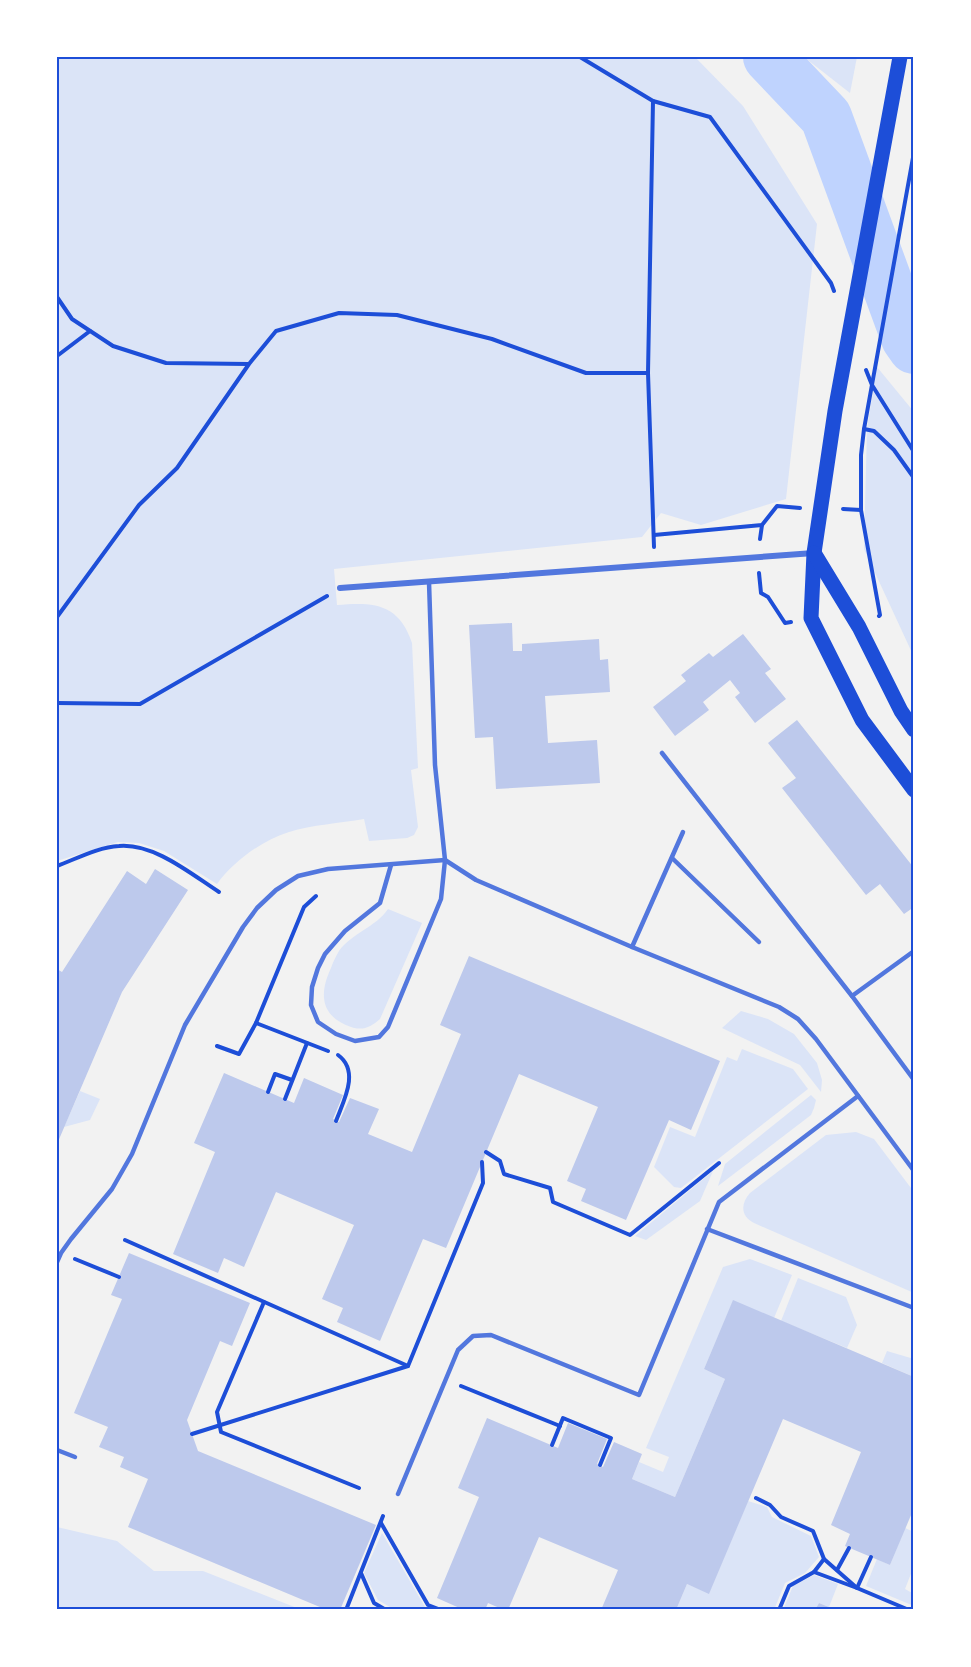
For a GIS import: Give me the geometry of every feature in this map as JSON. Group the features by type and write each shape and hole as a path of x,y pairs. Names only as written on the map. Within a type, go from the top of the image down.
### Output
{"main road":[{"path":"900,57 835,411 814,553 811,618 862,720 914,790"},
{"path":"814,553 859,627 901,711 914,730"}],"street":[{"path":"340,588 814,553"}],"lane":[{"path":"391,865 380,903 345,931 325,954 312,987 311,1005 318,1022 336,1034 355,1041 378,1037 388,1027 441,899 445,860 435,765 429,582"},
{"path":"662,753 852,996 914,1080"},
{"path":"632,947 683,832"},
{"path":"672,858 759,942"},
{"path":"57,1262 61,1253 112,1190 132,1154 185,1025 243,927 257,908 276,890 298,876 328,870 445,860 476,880 779,1007 798,1019 816,1039 914,1171"},
{"path":"852,996 914,951"},
{"path":"398,1494 458,1350 473,1336 491,1335 639,1395 719,1202 858,1096"},
{"path":"707,1229 914,1308"},
{"path":"57,1450 75,1457"}],"path":[{"path":"580,57 653,101 710,117 831,283 835,293"},
{"path":"653,101 648,373 655,565"},
{"path":"654,535 762,525 777,506 861,510 861,455 864,429 914,152"},
{"path":"57,297 72,319 113,346 166,363 249,364"},
{"path":"57,617 139,505 177,468 249,364 276,331 339,313 397,315 492,339 586,373 648,373"},
{"path":"57,356 90,331"},
{"path":"863,364 872,385 914,452"},
{"path":"864,429 874,431 894,450 914,478"},
{"path":"57,703 140,704 340,588"},
{"path":"57,866 106,848 131,846 161,856 219,892"},
{"path":"217,1047 239,1054 256,1023 304,907 316,896"},
{"path":"256,1023 340,1056 349,1070 349,1085 336,1121"},
{"path":"285,1099 307,1043"},
{"path":"268,1092 275,1074 292,1080"},
{"path":"486,1152 500,1161 504,1174 550,1188 553,1202 630,1235 719,1163"},
{"path":"408,1366 483,1183 482,1162"},
{"path":"125,1240 408,1366"},
{"path":"61,1253 119,1277"},
{"path":"264,1302 217,1412 221,1432 359,1488"},
{"path":"192,1434 408,1366"},
{"path":"459,1385 560,1426"},
{"path":"552,1445 563,1418 611,1438 600,1465"},
{"path":"756,1498 770,1504 781,1517 813,1531 824,1559 856,1588"},
{"path":"346,1610 383,1516"},
{"path":"381,1522 428,1605 441,1610"},
{"path":"837,1570 849,1548"},
{"path":"856,1588 870,1557"},
{"path":"779,1610 789,1586 814,1572 824,1559"},
{"path":"814,1572 909,1610"},
{"path":"361,1573 374,1603 386,1610"}],"shaded area":[{"path":"57,57 695,57 743,106 817,224 786,499 701,525 661,513 642,537 334,569 337,605 362,604 383,608 400,620 412,643 418,768 411,770 418,827 414,835 407,838 369,841 364,819 289,832 249,853 231,867 217,884 164,851 139,843 118,842 57,861"},
{"path":"804,57 857,57 850,93"},
{"path":"877,367 914,412 914,657 864,549 867,428"},
{"path":"388,909 422,923 380,1019 367,1028 351,1027 333,1017 328,1010 324,995 327,978 344,945 377,921"},
{"path":"741,1011 768,1019 794,1034 817,1063 822,1080 821,1092 800,1065 722,1028"},
{"path":"742,1049 793,1069 808,1089 681,1188 674,1187 654,1167 670,1127 695,1137 727,1057 737,1061"},
{"path":"80,1091 100,1099 90,1120 64,1127"},
{"path":"811,1095 816,1100 811,1115 718,1186 725,1164"},
{"path":"856,1132 874,1139 914,1192 914,1293 754,1223 744,1214 743,1206 750,1193 826,1135"},
{"path":"713,1171 700,1201 646,1240 635,1236"},
{"path":"750,1259 792,1275 774,1318 733,1301 704,1369 725,1379 675,1497 632,1479 639,1462 663,1472 669,1457 646,1448 723,1267"},
{"path":"798,1278 846,1297 857,1325 847,1348 781,1321"},
{"path":"887,1351 914,1359 914,1377 882,1363"},
{"path":"748,1501 767,1507 772,1517 811,1536 819,1557 805,1573 785,1583 774,1610 676,1610 687,1584 709,1593"},
{"path":"57,1527 117,1541 154,1571 203,1571 302,1610 57,1610"},
{"path":"905,1528 914,1532 914,1566 905,1589 914,1594 914,1606 866,1586 877,1559 890,1565"},
{"path":"382,1533 425,1607 431,1610 395,1610 378,1600 364,1573"},
{"path":"814,1575 838,1584 829,1607 819,1603 815,1610 783,1610 793,1586"}],"building":[{"path":"512,623 513,651 522,651 522,644 599,639 600,660 608,659 610,692 545,696 548,743 597,740 600,783 496,789 493,737 475,738 469,625"},
{"path":"743,634 771,669 765,673 786,699 755,723 735,697 740,693 730,680 703,702 709,710 675,736 653,707 686,681 681,675 709,653 713,657"},
{"path":"797,720 914,868 914,907 904,914 880,884 866,895 782,788 796,778 768,743"},
{"path":"155,869 188,890 122,992 57,1144 57,969 62,972 127,871 146,884"},
{"path":"469,956 720,1061 691,1130 669,1120 626,1220 581,1201 586,1189 567,1181 598,1107 519,1074 446,1248 423,1239 380,1341 337,1322 343,1308 322,1299 354,1225 276,1192 244,1267 224,1258 218,1273 173,1254 215,1152 194,1143 224,1073 294,1103 304,1078 343,1095 333,1119 339,1122 350,1098 379,1109 368,1134 412,1152 461,1034 440,1025"},
{"path":"129,1253 250,1303 232,1346 220,1341 187,1420 198,1451 376,1525 340,1610 327,1610 128,1527 148,1479 120,1467 124,1457 99,1447 108,1427 74,1413 122,1299 111,1295"},
{"path":"733,1300 914,1377 914,1508 890,1565 845,1546 850,1534 831,1525 861,1452 783,1419 709,1594 687,1584 676,1610 601,1610 618,1570 539,1537 508,1610 488,1603 485,1610 464,1610 437,1598 479,1497 458,1488 487,1418 558,1448 568,1423 607,1439 597,1464 603,1467 614,1442 642,1454 632,1479 675,1497 725,1379 704,1369"},
{"path":"819,1603 836,1610 815,1610"}],"waterway":[{"path":"769,57 826,117 907,338 914,348"}]}
